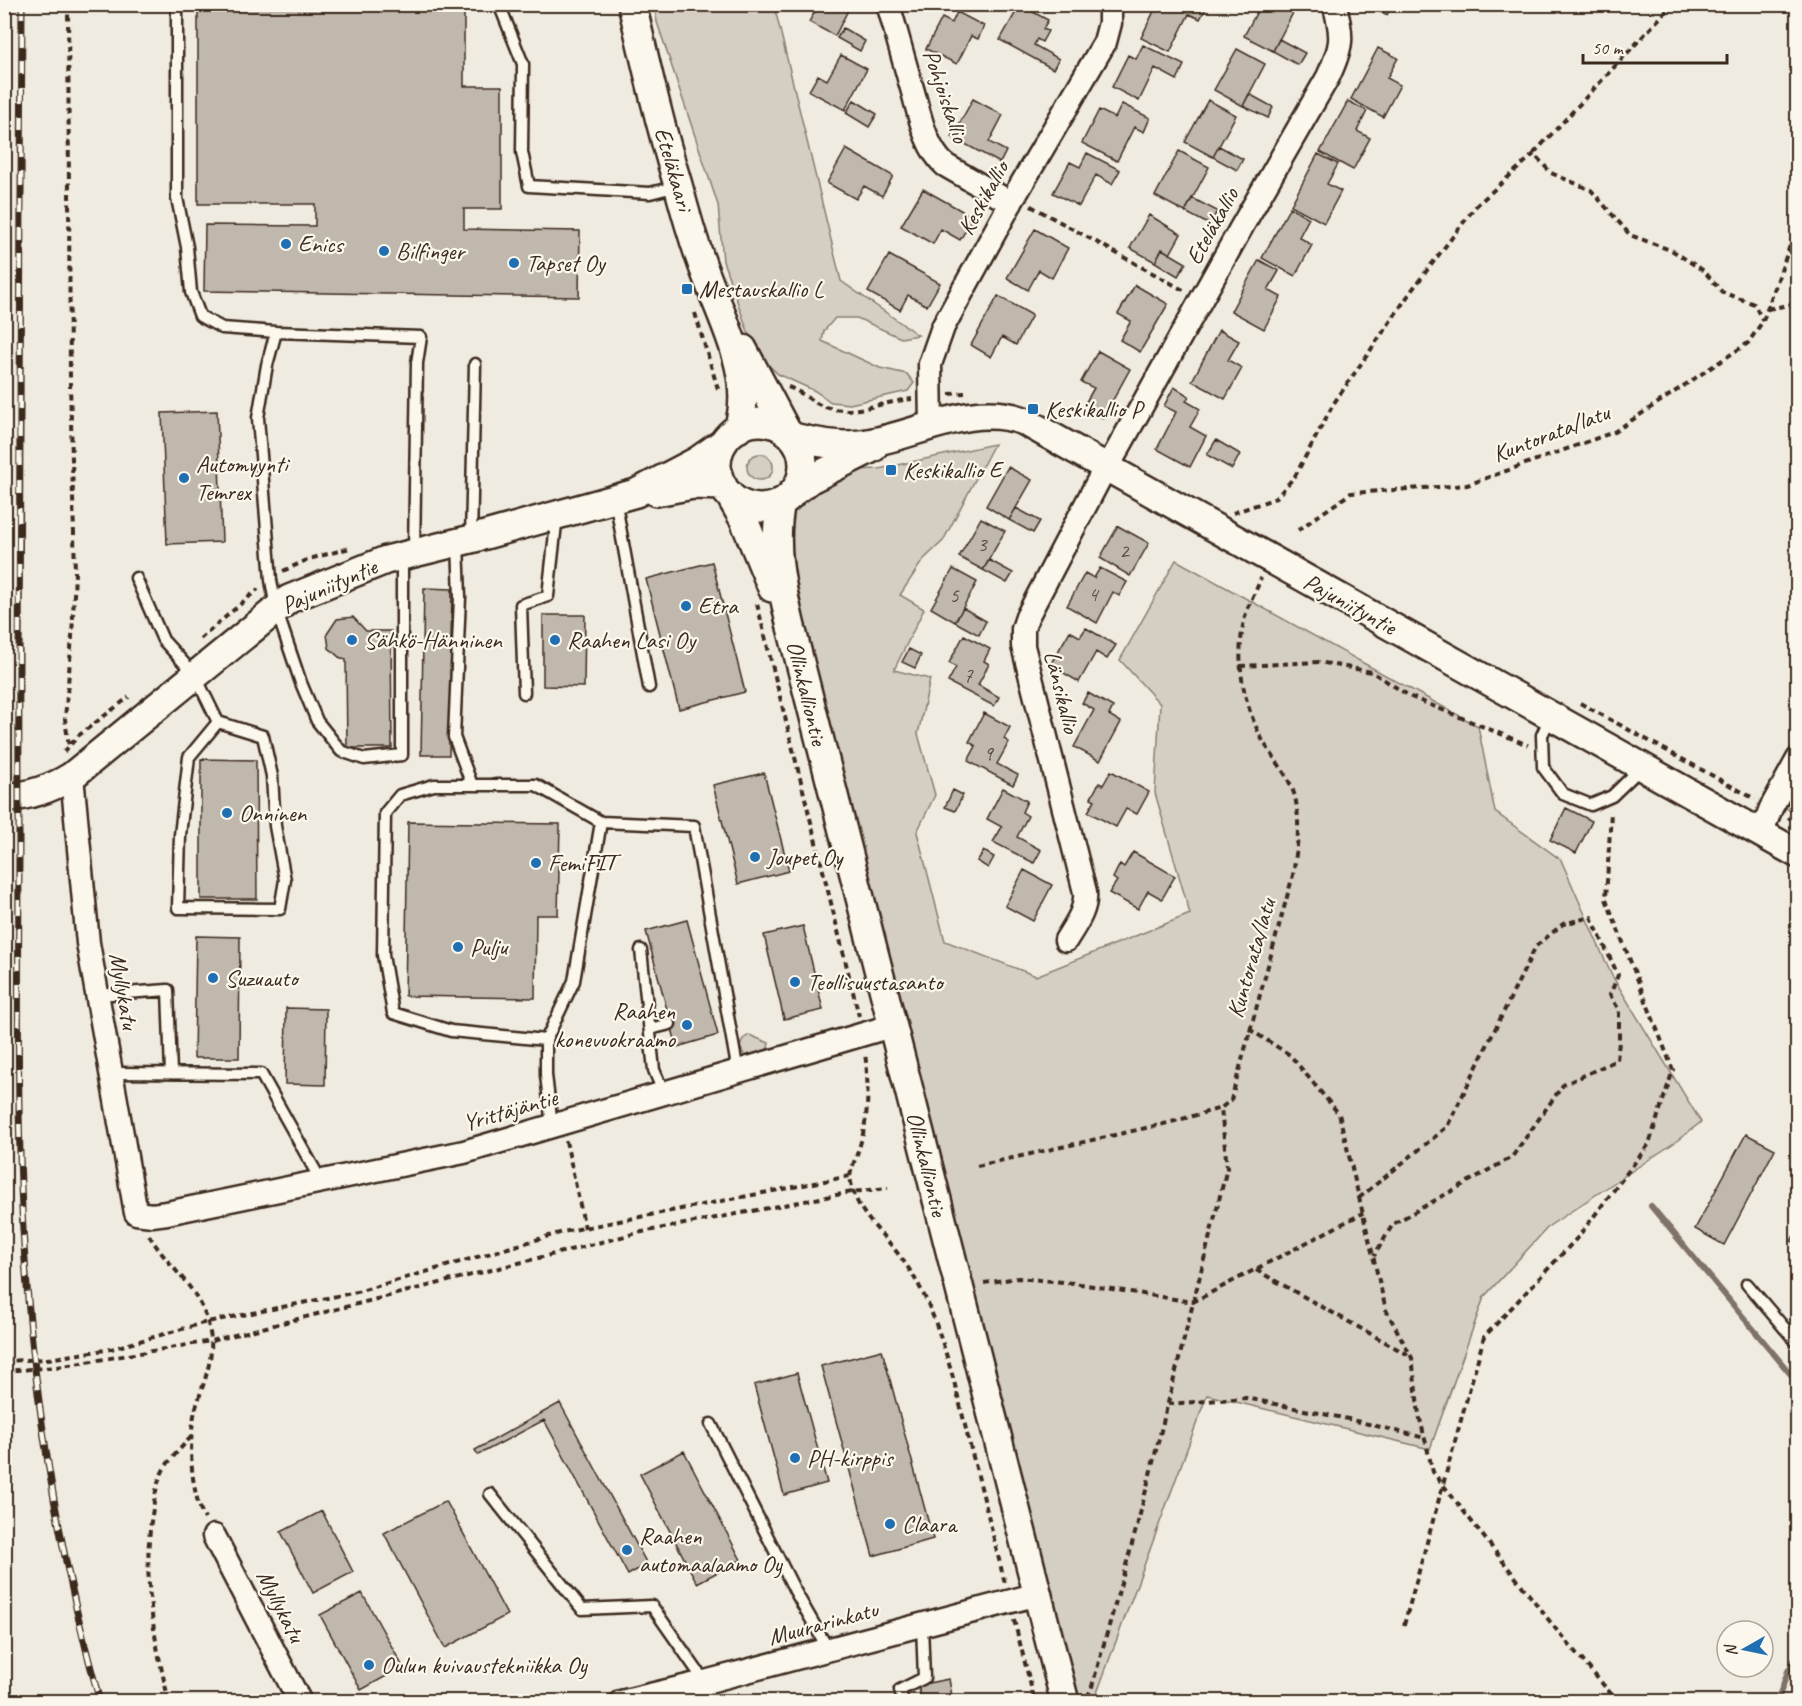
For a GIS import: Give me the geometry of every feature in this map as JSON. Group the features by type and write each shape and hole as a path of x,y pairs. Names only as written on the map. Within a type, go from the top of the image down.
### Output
{"street":[{"name":"Eteläkaari","path":"632,4 678,186 710,285 728,329 746,354 754,393 789,434"},
{"name":"Pohjoiskallio","path":"888,4 923,124 930,146 937,158 945,165 1012,200"},
{"name":"Keskikallio","path":"931,426 930,364 934,348 943,327 1012,200 1105,42 1110,23 1110,4"},
{"name":"Eteläkallio","path":"1106,468 1335,62 1342,34 1334,4"},
{"path":"731,436 758,422 773,424 789,434 798,444 803,463 802,474 787,497 774,505 756,507 740,502 726,490 718,471 718,461 731,436 754,393"},
{"name":"Pajuniityntie","path":"789,434 818,443 862,444 973,415 994,414 1024,421 1797,854"},
{"name":"Pajuniityntie","path":"626,496 698,461 731,436"},
{"name":"Pajuniityntie","path":"787,497 811,479 890,438"},
{"name":"Länsikallio","path":"1066,940 1084,908 1085,892 1022,638 1027,617 1106,468"},
{"name":"Pajuniityntie","path":"4,798 19,797 45,790 67,765 187,667 276,609 289,598 386,560 626,496 693,485 726,490"},
{"name":"Ollinkalliontie","path":"726,490 744,520 790,627"},
{"name":"Ollinkalliontie","path":"787,497 776,534 781,585 790,627 1065,1701"},
{"path":"1761,834 1771,808 1797,759"},
{"name":"Myllykatu","path":"67,765 88,943 136,1213"},
{"name":"Yrittäjäntie","path":"136,1213 153,1215 167,1213 464,1152 891,1026"},
{"name":"Myllykatu","path":"214,1536 300,1701"},
{"name":"Muurarinkatu","path":"621,1701 707,1691 828,1649 1038,1594"}],"lane":[{"path":"177,4 177,198 187,247 190,292 200,316 222,328 421,337 417,363 408,555 402,755 364,759 341,751 317,721 301,683 276,609 271,580 258,418 267,365 276,332"},
{"path":"499,4 523,63 522,152 529,186 650,193 678,186"},
{"path":"472,785 454,737 460,597 475,364"},
{"path":"626,496 649,687"},
{"path":"524,693 521,605 548,596 557,515"},
{"path":"136,578 163,640 187,667 218,722 262,736 273,776 276,826 285,880 280,909 178,908 180,835 189,757 218,722"},
{"path":"1551,717 1542,735 1543,767 1563,794 1591,805 1612,796 1642,767"},
{"path":"546,1040 451,1031 393,1013 383,956 385,813 400,795 434,785 536,785 601,822 694,826 738,1072"},
{"path":"557,1125 546,1075 546,1040 574,981 601,822"},
{"path":"641,951 654,1070 664,1094"},
{"path":"97,995 168,990 171,1073"},
{"path":"650,1029 670,1024"},
{"path":"111,1073 261,1074 321,1181"},
{"path":"1747,1284 1797,1344"},
{"path":"711,1424 795,1591 828,1649"},
{"path":"490,1494 582,1610 652,1606 707,1691"},
{"path":"903,1701 900,1690 924,1678 922,1625"}],"path":[{"path":"67,765 68,746 65,719 75,573 70,383 68,4"},
{"path":"1232,513 1276,498 1295,476 1334,403 1412,290 1476,206 1534,154 1672,4"},
{"path":"1534,154 1551,173 1591,190 1629,235 1673,250 1704,271 1722,292 1754,304 1763,321"},
{"path":"1012,200 1201,300"},
{"name":"Kuntorata/latu","path":"1298,530 1351,493 1467,485 1614,432 1748,343 1768,309 1797,223"},
{"path":"1768,309 1797,303"},
{"path":"694,310 722,402 786,386 800,391 828,408 841,410 960,392 970,394"},
{"path":"187,667 250,595 271,580 309,559 358,546"},
{"name":"Kuntorata/latu","path":"1221,1108 1231,1100 1293,875 1298,842 1298,819 1294,795 1285,775 1262,739 1247,705 1240,679 1244,620 1261,578"},
{"path":"756,602 853,986 863,1036 868,1100 859,1148 850,1176 852,1192 864,1214 886,1238 915,1278 931,1310 944,1346 1035,1701"},
{"path":"1240,666 1319,662 1372,672 1411,698 1543,752"},
{"path":"67,765 68,746 130,697"},
{"path":"1577,702 1797,823"},
{"path":"1404,1624 1484,1337 1578,1238 1649,1144 1674,1070 1606,899 1612,796"},
{"path":"1359,1198 1446,1126 1536,946 1563,924 1591,917 1618,975 1610,995 1619,1010 1617,1060 1563,1085 1512,1157 1393,1224 1374,1256"},
{"path":"1249,1029 1290,1054 1339,1114 1386,1310 1412,1358 1419,1415 1434,1472 1559,1634 1618,1701"},
{"path":"976,1166 1168,1123 1221,1108 1227,1168 1137,1526 1095,1679 1084,1701"},
{"path":"557,1125 585,1228"},
{"path":"4,1361 48,1359 111,1349 207,1322 357,1292 563,1232 850,1176"},
{"path":"4,1371 57,1367 211,1341 637,1233 852,1192 888,1188"},
{"path":"136,1213 163,1256 196,1294 207,1322 211,1341 191,1437 192,1469 202,1514 214,1536"},
{"path":"984,1283 1018,1278 1193,1302 1363,1214"},
{"path":"1256,1270 1412,1358"},
{"path":"1168,1404 1246,1398 1425,1438"},
{"path":"169,1701 148,1594 148,1543 150,1521 159,1481 164,1469 191,1437"}],"shaded area":[{"path":"654,5 774,5 841,281 918,335 901,338 857,318 835,318 824,331 822,341 880,368 907,374 914,383 908,391 850,404 831,402 815,391 778,374 762,359 748,332 723,261 718,205 657,22"},
{"path":"994,444 943,541 923,560 900,595 924,609 894,670 930,679 918,734 935,795 917,832 945,941 1036,976 1190,914 1155,793 1160,704 1120,660 1176,560 1478,726 1495,812 1561,860 1611,974 1701,1122 1674,1143 1549,1226 1484,1297 1430,1449 1207,1395 1094,1701 1077,1701 982,1317 795,597 785,519 807,490 852,470 879,469"},
{"path":"760,454 770,457 773,467 770,477 760,480 750,477 747,467 750,457"},
{"path":"1797,775 1797,817 1782,804"},
{"path":"749,1035 769,1043 768,1048 758,1056 745,1056 740,1047 743,1039"}],"building":[{"path":"198,4 464,4 464,86 502,86 502,209 464,209 464,229 580,231 579,297 204,291 205,225 315,226 315,204 198,204"},
{"path":"819,4 851,4 835,36 809,22"},
{"path":"1170,4 1198,4 1206,8 1200,19 1189,14 1170,52 1141,38 1157,5 1167,10"},
{"path":"1261,4 1287,4 1295,9 1273,51 1244,36"},
{"path":"1368,4 1392,4 1387,15"},
{"path":"1020,5 1048,20 1043,29 1048,31 1042,42 1037,39 1034,45 1059,59 1053,69 1000,40"},
{"path":"957,12 984,26 978,39 971,36 957,64 926,49 942,18 952,23"},
{"path":"843,28 865,41 860,51 837,38"},
{"path":"1279,39 1305,53 1298,65 1273,51"},
{"path":"1143,45 1184,65 1177,80 1155,68 1139,101 1112,87 1128,55 1136,59"},
{"path":"1378,48 1398,58 1387,78 1400,85 1383,117 1351,99"},
{"path":"1237,49 1265,64 1243,106 1214,90"},
{"path":"841,55 867,69 845,110 809,91 818,75 827,80"},
{"path":"1249,94 1273,107 1268,118 1243,106"},
{"path":"973,99 1003,115 989,142 1006,151 1000,163 952,137"},
{"path":"854,100 877,114 869,127 846,113"},
{"path":"1208,100 1236,115 1213,157 1185,142"},
{"path":"1348,101 1367,111 1357,131 1370,138 1353,170 1320,152"},
{"path":"1122,104 1150,118 1144,132 1134,127 1117,161 1082,143 1099,110 1115,118"},
{"path":"1219,146 1243,159 1237,170 1213,157"},
{"path":"846,149 893,176 882,196 864,186 856,199 827,183"},
{"path":"1179,151 1209,167 1185,212 1155,196"},
{"path":"1087,153 1120,170 1112,184 1096,175 1079,206 1053,193 1070,162 1080,167"},
{"path":"1318,154 1338,164 1327,184 1341,191 1324,223 1291,205"},
{"path":"923,189 973,217 960,240 941,229 933,244 901,226"},
{"path":"1192,198 1217,211 1210,225 1185,212"},
{"path":"1290,207 1309,218 1299,237 1312,245 1295,276 1262,258"},
{"path":"1149,215 1181,234 1170,254 1162,249 1155,262 1130,248"},
{"path":"1035,229 1068,248 1052,278 1039,270 1028,290 1007,278"},
{"path":"1162,249 1186,263 1178,276 1155,262"},
{"path":"889,255 940,283 927,306 908,295 900,310 868,292"},
{"path":"1259,260 1279,271 1268,290 1281,297 1264,329 1231,311"},
{"path":"1135,285 1168,304 1140,352 1120,340 1131,321 1118,314"},
{"path":"998,296 1032,315 1016,345 1002,337 991,357 971,345"},
{"path":"1219,330 1239,341 1228,360 1242,368 1225,399 1192,381"},
{"path":"1098,351 1130,369 1103,418 1083,407 1094,388 1081,382"},
{"path":"1174,387 1189,396 1186,401 1200,409 1190,427 1206,436 1190,467 1157,449 1176,412 1164,406"},
{"path":"217,411 222,542 167,544 162,413"},
{"path":"1216,440 1240,454 1232,469 1207,455"},
{"path":"1008,467 1032,480 1009,520 986,506"},
{"path":"1016,508 1040,521 1033,533 1009,520"},
{"path":"981,518 1005,531 983,570 959,557"},
{"path":"1118,526 1149,543 1130,576 1100,558"},
{"path":"989,560 1013,573 1007,583 983,570"},
{"path":"712,562 745,692 679,709 646,579"},
{"path":"1100,568 1127,582 1119,596 1113,592 1097,623 1067,606 1085,573 1094,578"},
{"path":"953,569 977,582 955,622 931,608"},
{"path":"424,588 452,589 449,755 421,755"},
{"path":"963,608 986,621 979,635 955,622"},
{"path":"543,615 585,615 584,687 543,686"},
{"path":"353,617 366,631 391,631 392,748 347,748 346,660 329,648 327,634 337,619"},
{"path":"1086,628 1116,645 1107,659 1096,652 1079,682 1050,665 1070,631 1080,637"},
{"path":"964,635 990,649 984,661 989,664 978,685 999,697 994,706 948,682 956,667 949,663"},
{"path":"909,649 921,655 915,668 902,662"},
{"path":"1088,693 1113,707 1109,715 1121,722 1100,761 1074,747 1094,710 1082,703"},
{"path":"984,713 1010,727 1004,739 1009,742 997,764 1018,775 1013,785 968,761 976,746 969,742"},
{"path":"201,759 256,760 257,899 201,899"},
{"path":"1111,771 1149,792 1137,814 1126,809 1116,827 1088,812 1095,800 1091,798 1099,783 1103,785"},
{"path":"764,773 789,871 738,884 713,785"},
{"path":"1003,788 1027,801 1022,812 1028,816 1017,837 1041,850 1034,863 993,842 1002,827 987,819"},
{"path":"953,790 963,795 955,811 945,807"},
{"path":"1566,808 1592,821 1576,853 1550,840"},
{"path":"408,822 560,824 558,915 536,915 535,998 405,996"},
{"path":"984,851 994,857 988,868 977,861"},
{"path":"1133,852 1175,876 1162,899 1148,891 1138,909 1109,893 1117,881 1113,878 1120,864 1124,867"},
{"path":"1024,870 1052,885 1033,921 1005,906"},
{"path":"687,920 718,1035 677,1047 646,931"},
{"path":"803,926 823,1010 784,1019 764,935"},
{"path":"196,936 240,937 239,1058 194,1058"},
{"path":"286,1008 326,1009 325,1085 285,1084"},
{"path":"1746,1134 1775,1149 1724,1245 1695,1229"},
{"path":"1798,1229 1798,1244 1791,1241"},
{"path":"882,1350 933,1539 873,1556 821,1366"},
{"path":"797,1373 827,1483 784,1495 754,1385"},
{"path":"560,1403 647,1564 628,1575 544,1420 478,1455 475,1450"},
{"path":"684,1451 741,1560 697,1583 640,1474"},
{"path":"446,1501 507,1615 445,1648 384,1533"},
{"path":"322,1511 353,1572 313,1593 281,1532"},
{"path":"362,1593 403,1667 361,1690 320,1615"},
{"path":"949,1679 953,1702 922,1702 918,1685"}],"waterway":[{"path":"1651,1206 1798,1383"},
{"path":"1777,1702 1788,1671 1798,1654"}],"railway":[{"path":"22,4 18,1032 23,1229 33,1348 49,1467 71,1585 100,1702"}],"place":[{"name":"Enics","path":"286,244"},
{"name":"Bilfinger","path":"384,251"},
{"name":"Tapset Oy","path":"514,263"},
{"name":"Mestauskallio L","path":"687,289"},
{"name":"Keskikallio P","path":"1033,409"},
{"name":"Keskikallio E","path":"891,470"},
{"name":"Automyynti Temrex","path":"184,478"},
{"name":"Etra","path":"686,606"},
{"name":"Sähkö-Hänninen","path":"352,640"},
{"name":"Raahen Lasi Oy","path":"555,640"},
{"name":"Onninen","path":"227,813"},
{"name":"Joupet Oy","path":"755,857"},
{"name":"FemiFIT","path":"536,863"},
{"name":"Pulju","path":"458,947"},
{"name":"Suzuauto","path":"213,978"},
{"name":"Teollisuustasanto","path":"795,982"},
{"name":"Raahen konevuokraamo","path":"687,1025"},
{"name":"PH-kirppis","path":"795,1458"},
{"name":"Claara","path":"890,1524"},
{"name":"Raahen automaalaamo Oy","path":"627,1550"},
{"name":"Oulun kuivaustekniikka Oy","path":"369,1665"}]}
